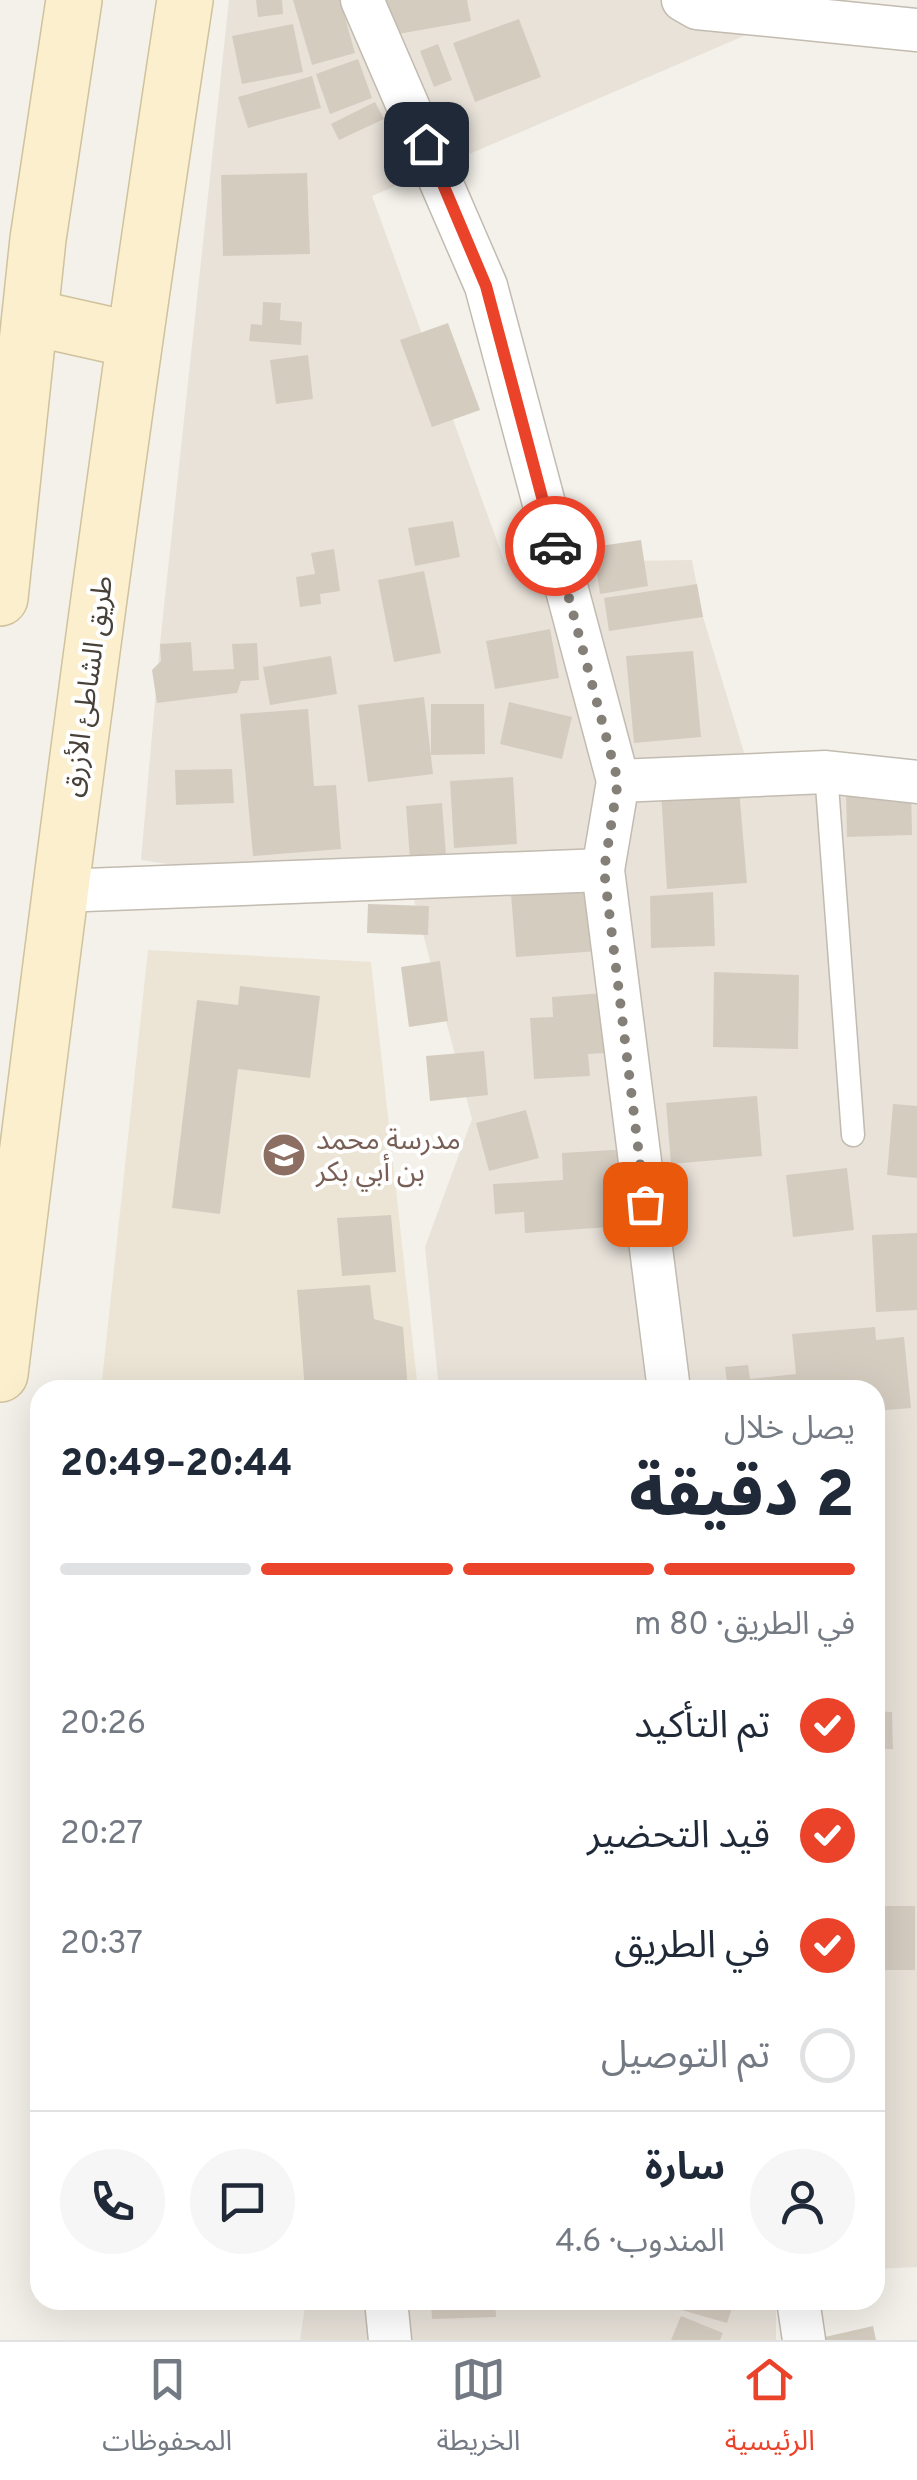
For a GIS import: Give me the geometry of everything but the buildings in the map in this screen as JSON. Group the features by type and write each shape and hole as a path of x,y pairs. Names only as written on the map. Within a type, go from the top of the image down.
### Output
{"main road":[{"path":"0,598 19,356 74,0"},
{"name":"طريق الشاطئ الأزرق","path":"0,1374 133,340 186,0"},
{"path":"19,356 133,340"}],"street":[{"path":"362,0 486,286 618,781 604,870 668,1380"},
{"path":"684,0 698,8 917,30"},
{"path":"618,781 826,772 917,782"},
{"path":"60,891 604,870"},
{"path":"387,2310 390,2340"},
{"path":"800,2310 804,2340"}],"lane":[{"path":"826,772 853,1134"}],"shaded area":[{"path":"229,0 827,0 372,196 505,563 692,560 703,617 746,759 917,777 917,2267 885,2269 885,1380 438,1380 425,1247 472,1119 414,900 141,860 160,644"},
{"path":"148,950 371,962 417,1380 102,1380"},
{"path":"304,2310 776,2310 776,2340 300,2340"}],"way so far":[{"path":"555,546 618,781 604,870 645,1204"}],"place":[{"name":"مدرسة محمد بن أبي بكر","path":"284,1155"}],"route":[{"path":"426,144 486,286 555,546"}]}
